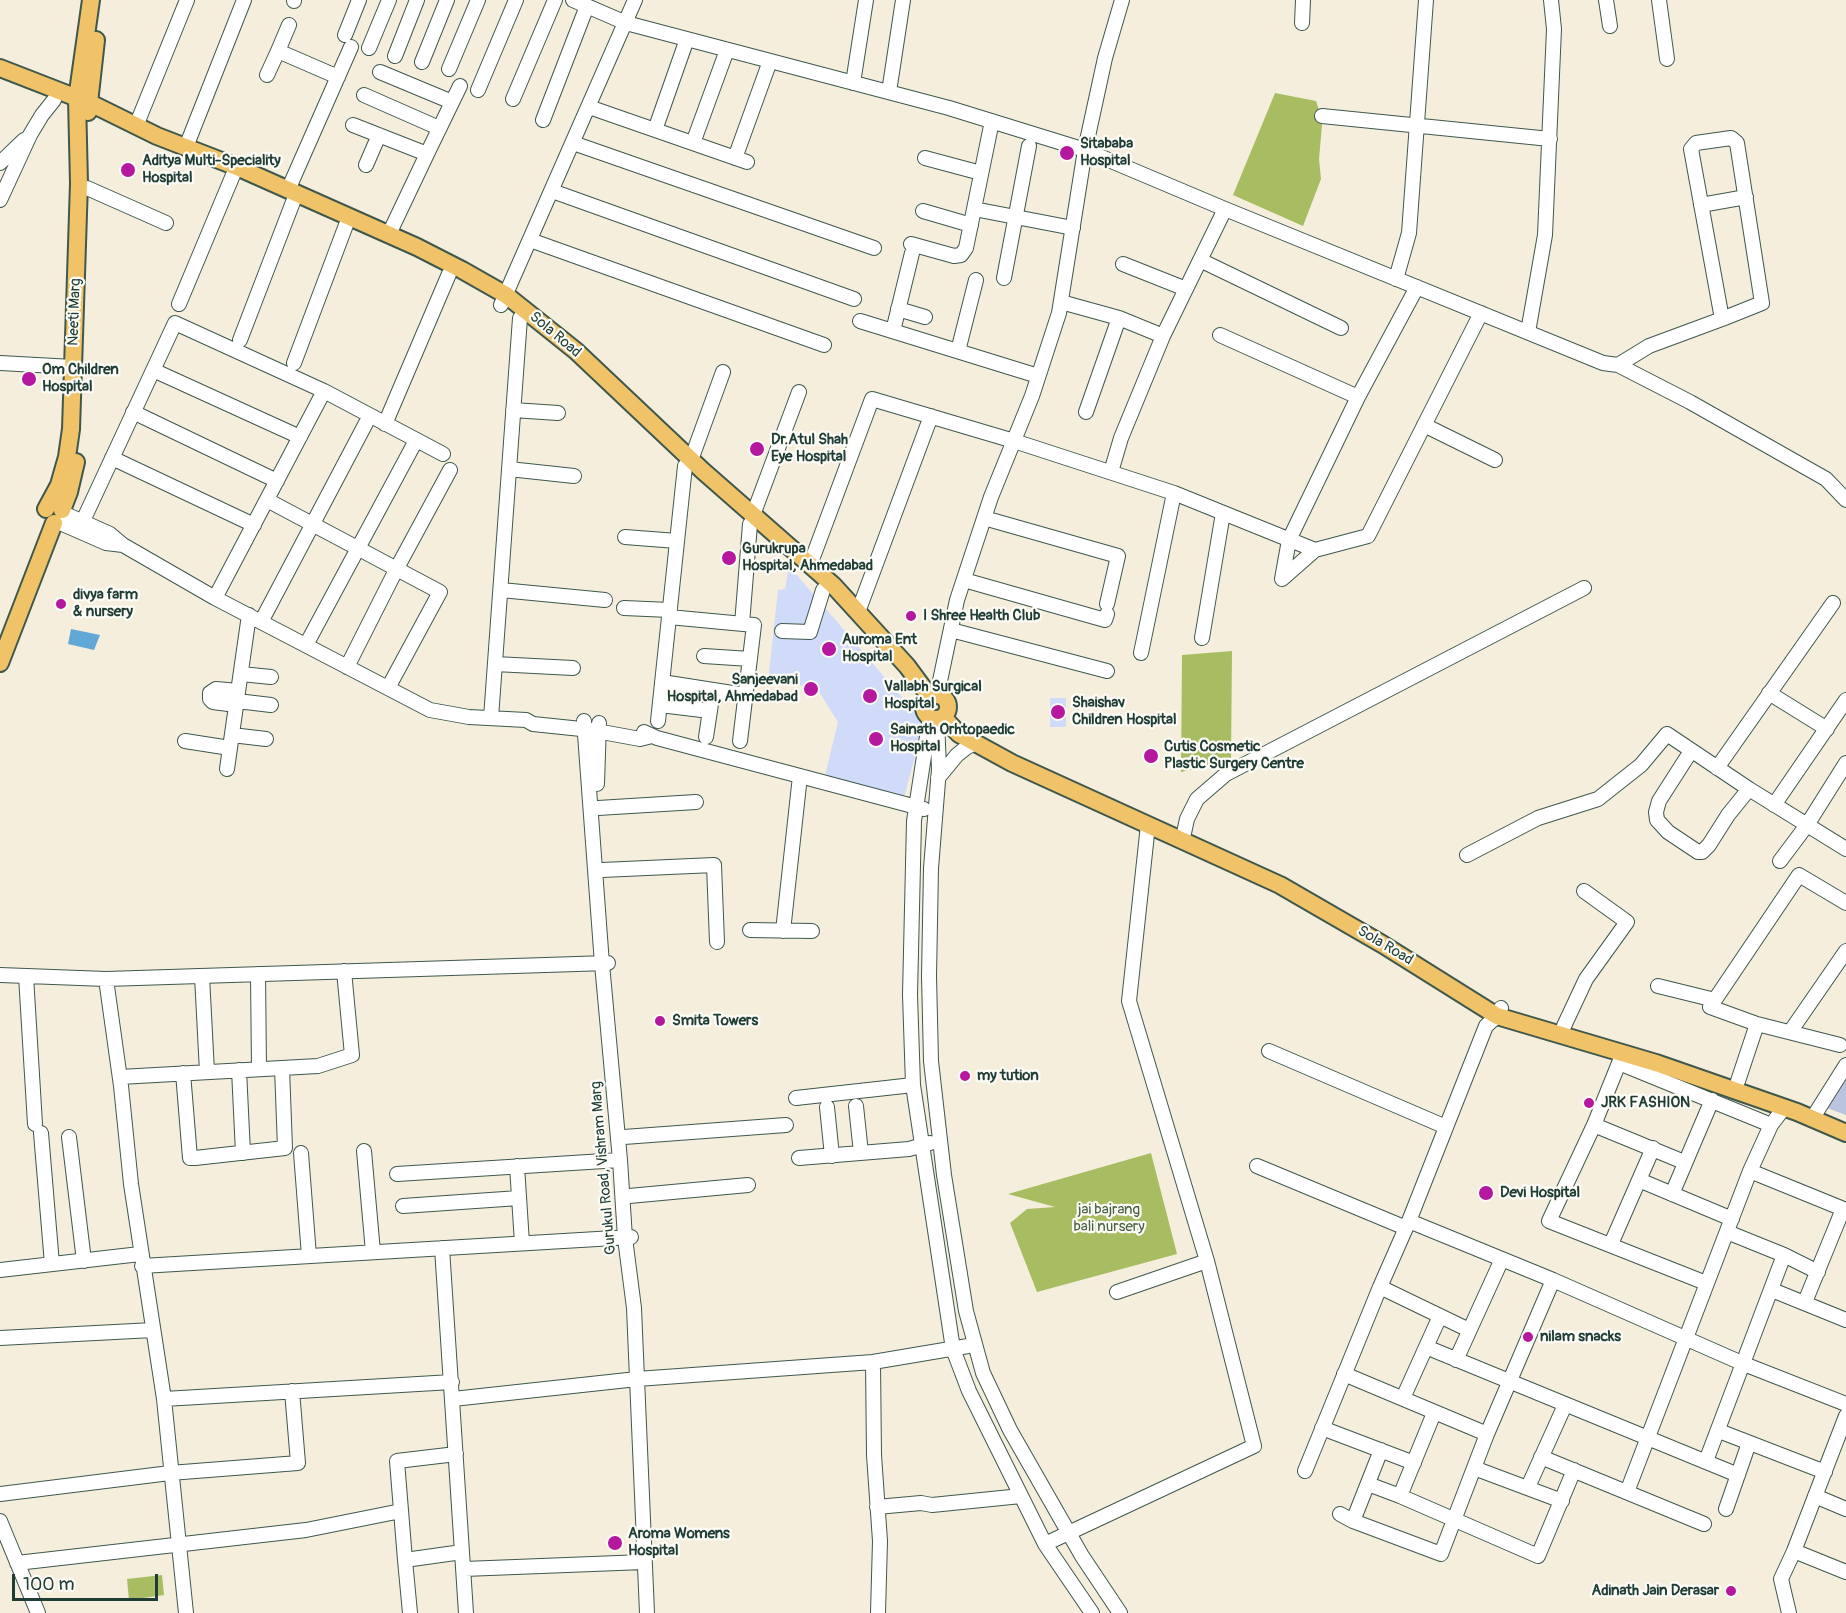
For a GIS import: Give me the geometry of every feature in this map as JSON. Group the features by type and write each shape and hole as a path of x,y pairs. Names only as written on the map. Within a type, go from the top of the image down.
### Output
{"main road":[{"path":"0,640 32,557 69,492 79,438 87,189 83,107 91,0"},
{"path":"83,107 101,0"},
{"name":"Sola Road","path":"0,68 233,175 389,234 462,270 576,351 688,463"},
{"name":"Sola Road","path":"0,77 54,100 83,107 186,147 504,300 520,318 576,360 751,519 823,590 959,734 1012,763 1280,885 1499,1012 1623,1059 1784,1108 1846,1123"},
{"name":"Neeti Marg","path":"55,515 58,485 67,458 71,429 83,107"},
{"path":"0,663 55,515"},
{"name":"Sola Road","path":"751,519 833,585 907,666 935,709 1016,756 1293,880 1499,1012 1564,1026 1659,1054 1738,1082 1815,1115 1846,1133"}],"street":[{"path":"136,126 187,0"},
{"path":"186,147 243,0"},
{"path":"240,340 291,196 338,77 358,0"},
{"path":"369,48 389,0"},
{"path":"395,56 417,0"},
{"path":"422,62 447,0"},
{"path":"449,69 478,0"},
{"path":"478,90 516,0"},
{"path":"513,99 555,0"},
{"path":"573,0 592,5 626,23 889,92 1085,150 1417,288 1603,363 1618,365 1690,402 1826,479 1846,500"},
{"path":"504,300 635,0"},
{"path":"853,83 866,0"},
{"path":"889,92 903,0"},
{"path":"1091,1613 1045,1544 969,1391 953,1349 913,1085 910,995 911,890 916,808 951,630 984,518 1038,376 1061,302 1085,150 1122,0"},
{"path":"1302,23 1303,0"},
{"path":"1396,279 1409,233 1426,0"},
{"path":"1528,332 1545,235 1554,29 1551,0"},
{"path":"1606,0 1610,26"},
{"path":"1659,0 1667,59"},
{"path":"543,120 592,5"},
{"path":"267,75 289,25"},
{"path":"655,130 687,39"},
{"path":"693,143 727,50"},
{"path":"278,51 338,77"},
{"path":"589,107 741,160 770,61"},
{"path":"380,72 452,102"},
{"path":"389,234 460,86"},
{"path":"364,94 439,128"},
{"path":"0,200 30,135 54,100"},
{"path":"1322,116 1550,139"},
{"path":"893,331 912,248 954,256 961,255 966,248 992,121"},
{"path":"353,124 427,154"},
{"path":"0,163 30,135"},
{"path":"366,165 379,135"},
{"path":"1618,365 1649,346 1722,319 1762,303 1737,143 1731,138 1696,143 1691,149 1722,319"},
{"path":"573,143 874,248"},
{"path":"1004,278 1029,146"},
{"path":"925,158 981,173"},
{"path":"179,304 233,175"},
{"path":"87,189 166,223"},
{"path":"552,191 854,298"},
{"path":"1701,205 1746,197"},
{"path":"974,209 1073,228"},
{"path":"1111,472 1162,336 1225,209"},
{"path":"923,211 971,225"},
{"path":"294,363 346,225"},
{"path":"530,240 824,345"},
{"path":"1200,260 1341,328"},
{"path":"1123,264 1185,289"},
{"path":"385,424 449,274"},
{"path":"958,351 976,280"},
{"path":"1417,288 1358,397 1289,540 1282,579 1315,550 1368,536 1481,313"},
{"path":"1061,302 1119,318 1162,336"},
{"path":"898,309 925,317"},
{"path":"491,718 520,318"},
{"path":"1086,412 1119,318"},
{"path":"860,321 1038,376"},
{"path":"82,523 175,323 324,391 443,454"},
{"path":"1220,335 1358,397"},
{"path":"0,363 73,368"},
{"path":"153,370 300,437"},
{"path":"658,721 677,541 688,463 723,372"},
{"path":"215,598 324,391"},
{"path":"742,624 751,519 799,392"},
{"path":"810,565 872,399 1014,441 1174,493 1315,550"},
{"path":"513,410 558,412"},
{"path":"133,412 277,481"},
{"path":"858,612 931,416"},
{"path":"227,769 241,674 255,619 312,523 366,423"},
{"path":"1424,425 1495,460"},
{"path":"306,645 357,546 413,446"},
{"path":"112,458 254,525"},
{"path":"509,469 574,476"},
{"path":"347,667 450,470"},
{"path":"1141,654 1174,493"},
{"path":"267,500 440,592 388,688"},
{"path":"1202,638 1223,513"},
{"path":"55,515 110,534 123,545 215,598 430,710 526,720 533,724 641,731 652,736 916,808 934,810"},
{"path":"55,515 106,543 123,545"},
{"path":"964,580 1105,620 1118,556 984,518"},
{"path":"625,537 677,541"},
{"path":"1184,833 1187,819 1197,799 1226,774 1584,588"},
{"path":"501,590 606,600"},
{"path":"782,630 810,632 823,590"},
{"path":"1717,768 1833,603"},
{"path":"624,608 754,625 740,741"},
{"path":"951,630 1107,671"},
{"path":"704,656 750,659"},
{"path":"495,664 573,668"},
{"path":"241,674 271,677"},
{"path":"662,682 746,695"},
{"path":"706,737 713,690"},
{"path":"1769,693 1827,729"},
{"path":"237,699 271,705"},
{"path":"1774,805 1846,700"},
{"path":"660,705 710,711"},
{"path":"935,709 938,778 931,868 929,986 931,1061 940,1141 966,1311 982,1373 1010,1430 1069,1533 1120,1613"},
{"name":"Gurukul Road, Vishram Marg","path":"584,726 620,1160 628,1238 639,1308 647,1613"},
{"name":"Gurukul Road, Vishram Marg","path":"599,727 597,787 605,964 624,1137 629,1197 628,1238"},
{"path":"1467,855 1538,818 1598,799 1641,765 1667,734 1774,805 1845,847"},
{"path":"185,741 231,742 266,739"},
{"path":"938,778 957,755 976,743"},
{"path":"1692,751 1659,801 1656,812 1657,820 1668,832 1698,852 1702,852 1709,845 1728,814 1749,789"},
{"path":"1780,861 1807,825 1846,763"},
{"path":"783,930 800,776"},
{"path":"598,808 696,802"},
{"path":"1045,1544 1254,1446 1207,1261 1129,1001 1148,825"},
{"path":"602,870 714,866 717,942"},
{"path":"1840,1045 1757,1024 1710,1007 1799,874 1844,897"},
{"path":"1564,1026 1586,979 1627,922 1584,891"},
{"path":"750,930 812,931"},
{"path":"1790,1032 1846,951"},
{"path":"0,975 106,979 605,964"},
{"path":"120,1077 318,1066 352,1055 344,971"},
{"path":"258,974 259,1068"},
{"path":"26,976 38,1129 52,1264"},
{"path":"202,976 207,1072"},
{"path":"106,979 141,1260 164,1398 186,1613"},
{"path":"1658,986 1715,1000"},
{"path":"1305,1471 1380,1287 1408,1225 1486,1026 1499,1012"},
{"path":"1738,1082 1757,1024"},
{"path":"1269,1050 1446,1127"},
{"path":"1706,1283 1549,1221 1623,1059 1771,1125"},
{"path":"1815,1115 1846,1065"},
{"path":"183,1073 190,1158 285,1148 282,1068"},
{"path":"240,1070 243,1153"},
{"path":"796,1098 913,1085"},
{"path":"1672,1194 1712,1100"},
{"path":"856,1106 861,1154"},
{"path":"827,1107 832,1156"},
{"path":"1627,1492 1750,1171 1771,1125 1784,1108"},
{"path":"624,1137 786,1125"},
{"path":"1594,1125 1684,1162"},
{"path":"69,1137 84,1261"},
{"path":"799,1158 909,1149 940,1141"},
{"path":"1611,1244 1653,1148"},
{"path":"364,1151 373,1252"},
{"path":"301,1153 309,1256"},
{"path":"397,1174 620,1160"},
{"path":"518,1166 522,1243"},
{"path":"1257,1166 1502,1259 1744,1364 1846,1404"},
{"path":"1750,1171 1845,1210 1805,1302"},
{"path":"1640,1180 1672,1194 1784,1256 1818,1272"},
{"path":"629,1197 748,1185"},
{"path":"403,1206 519,1198"},
{"path":"0,1270 84,1261 309,1256 628,1238"},
{"path":"442,1248 466,1613"},
{"path":"1706,1461 1784,1256"},
{"path":"1456,1360 1502,1259"},
{"path":"1117,1292 1207,1261"},
{"path":"1340,1514 1441,1554 1487,1434 1553,1280"},
{"path":"1380,1287 1469,1330"},
{"path":"1772,1290 1846,1320"},
{"path":"1403,1398 1440,1316"},
{"path":"0,1338 153,1330"},
{"path":"453,1399 640,1379 873,1362 974,1345"},
{"path":"1426,1347 1738,1475"},
{"path":"873,1362 872,1415 880,1541 878,1613"},
{"path":"1344,1374 1487,1434"},
{"name":"Gurukul Road, Vishram Marg","path":"640,1379 653,1613"},
{"path":"164,1398 452,1382"},
{"path":"0,1494 170,1473 298,1463 292,1391"},
{"path":"1528,1488 1565,1405"},
{"path":"1400,1496 1434,1413"},
{"path":"1789,1613 1781,1579 1846,1416"},
{"path":"1322,1428 1414,1463"},
{"path":"1719,1431 1825,1472"},
{"path":"1726,1509 1749,1443"},
{"path":"1353,1521 1381,1450"},
{"path":"410,1613 397,1461 456,1454"},
{"path":"1541,1457 1704,1524"},
{"path":"1474,1468 1562,1501"},
{"path":"1368,1484 1538,1556 1574,1470"},
{"path":"877,1507 921,1503 932,1505 1021,1496"},
{"path":"1815,1496 1846,1509"},
{"path":"17,1563 306,1530 401,1511"},
{"path":"0,1521 38,1613"},
{"path":"1794,1551 1846,1572"},
{"path":"405,1560 462,1552"},
{"path":"464,1569 644,1562"}],"shaded area":[{"path":"789,566 924,723 903,801 824,780 838,722 816,687 768,682 778,590 785,589"},
{"name":"Shaishav Children Hospital","path":"1050,698 1066,698 1066,727 1050,727"},
{"path":"1846,1078 1846,1115 1827,1108"}],"green space":[{"path":"1275,93 1316,101 1320,113 1322,125 1319,159 1321,179 1303,226 1233,195"},
{"path":"1232,651 1231,760 1181,772 1182,655"},
{"name":"jai bajrang bali nursery","path":"1151,1153 1177,1254 1037,1292 1010,1223 1027,1209 1055,1207 1008,1194"},
{"path":"162,1575 164,1595 129,1600 127,1579"}],"water":[{"path":"71,629 100,635 94,650 68,644"}],"place":[{"name":"Sitababa Hospital","path":"1067,153"},
{"name":"Aditya Multi-Speciality Hospital","path":"128,170"},
{"name":"Om Children Hospital","path":"29,379"},
{"name":"Dr.Atul Shah Eye Hospital","path":"757,449"},
{"name":"Gurukrupa Hospital, Ahmedabad","path":"729,558"},
{"name":"divya farm & nursery","path":"61,604"},
{"name":"I Shree Health Club","path":"911,616"},
{"name":"Auroma Ent Hospital","path":"829,649"},
{"name":"Sanjeevani Hospital, Ahmedabad","path":"811,689"},
{"name":"Vallabh Surgical Hospital","path":"870,696"},
{"name":"Shaishav Children Hospital","path":"1058,712"},
{"name":"Sainath Orhtopaedic Hospital","path":"876,739"},
{"name":"Cutis Cosmetic Plastic Surgery Centre","path":"1151,756"},
{"name":"Smita Towers","path":"660,1021"},
{"name":"my tution","path":"965,1076"},
{"name":"JRK FASHION","path":"1589,1103"},
{"name":"Devi Hospital","path":"1486,1193"},
{"name":"nilam snacks","path":"1528,1337"},
{"name":"Aroma Womens Hospital","path":"615,1543"},
{"name":"Adinath Jain Derasar","path":"1731,1591"}]}
